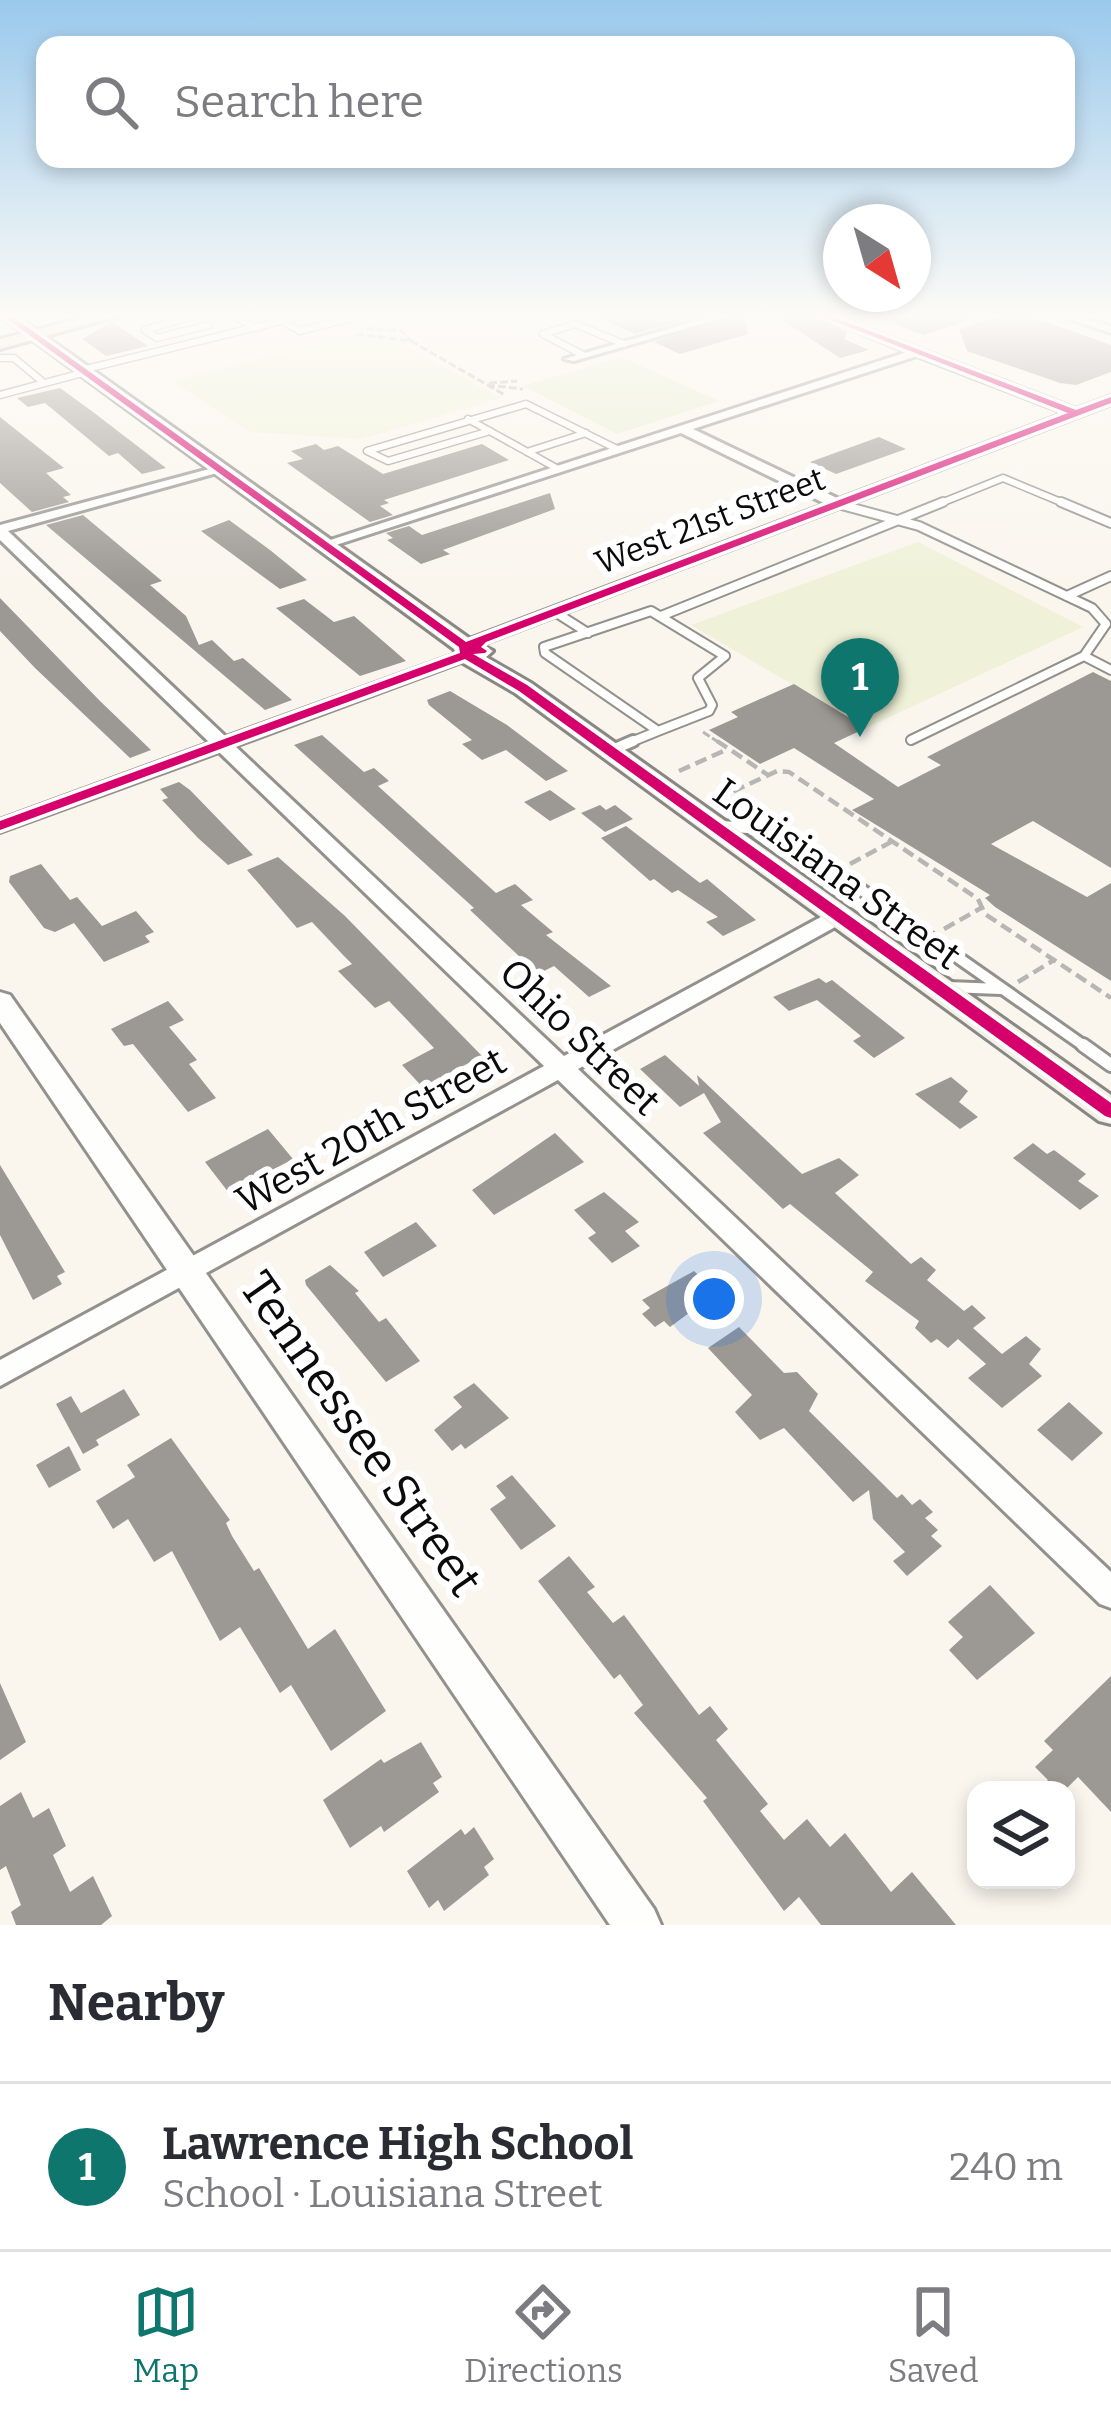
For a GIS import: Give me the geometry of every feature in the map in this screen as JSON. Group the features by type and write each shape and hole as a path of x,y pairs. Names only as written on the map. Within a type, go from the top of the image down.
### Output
{"main road":[{"name":"Louisiana Street","path":"132,406 466,650 710,816 839,916 1111,1112"}],"street":[{"path":"325,544 750,406"},
{"path":"1057,406 1076,413"},
{"name":"West 21st Street","path":"0,826 1095,406"},
{"path":"681,428 838,504"},
{"path":"0,530 219,468"},
{"name":"Ohio Street","path":"0,530 1111,1593"},
{"name":"West 20th Street","path":"0,1374 839,916"},
{"name":"Tennessee Street","path":"0,1002 638,1925"}],"lane":[{"path":"490,431 388,461 367,451 519,406"},
{"path":"530,406 617,449"},
{"path":"468,419 558,469"},
{"path":"527,452 586,433"},
{"path":"661,616 1003,478 1111,523"},
{"path":"838,504 897,521 1067,596 1092,608 1106,624 1084,656 911,740"},
{"path":"1067,596 1111,576"},
{"path":"555,611 583,635"},
{"path":"610,751 697,722 712,705 699,676 725,656 661,616 644,611 542,650 660,733"},
{"path":"1084,656 1111,670"},
{"path":"710,816 776,830 1009,987 1111,1065"},
{"path":"939,988 1009,987"}],"path":[{"path":"697,722 768,775"},
{"path":"667,777 728,749"},
{"path":"710,816 768,775 789,772 978,899 982,907 1111,998"},
{"path":"845,867 892,841"},
{"path":"939,932 982,907"},
{"path":"1009,987 1054,960"}],"green space":[{"path":"210,406 475,406 361,439 250,432"},
{"path":"562,406 704,406 617,434"},
{"path":"918,542 1083,627 866,728 691,625"}],"building":[{"path":"48,406 84,406 166,468 142,474 118,453 109,456"},
{"path":"0,417 64,468 46,473 71,495 63,497 69,502 32,512 0,483"},
{"path":"879,437 906,449 836,474 810,462"},
{"path":"316,444 324,450 338,446 383,474 482,444 509,460 384,500 389,503 380,506 393,515 370,522 287,463 303,459 291,451"},
{"path":"550,493 555,509 443,550 450,554 421,564 387,540 393,538 386,533 409,526 422,535"},
{"path":"83,515 162,581 150,585 186,616 199,645 212,640 234,661 243,658 292,700 265,710 46,525"},
{"path":"229,520 307,580 280,589 201,531"},
{"path":"0,598 151,750 130,758 35,668 0,631"},
{"path":"304,599 334,622 354,616 406,661 360,676 276,608"},
{"path":"1093,672 1111,681 1111,868 1033,821 991,844 1087,897 1111,883 1111,981 995,907 985,898 990,895 852,810 874,799 794,748 760,764 709,730 738,717 731,712 794,684 866,728 834,743 898,787 941,765 927,757"},
{"path":"450,691 507,725 568,771 546,781 506,750 482,760 462,744 472,740 429,705 427,700"},
{"path":"322,735 364,772 374,768 389,781 378,786 496,893 515,884 533,900 521,905 553,932 546,935 611,986 589,997 554,966 538,974 470,910 474,908 294,745"},
{"path":"179,782 253,855 228,865 198,838 162,800 168,798 160,789"},
{"path":"550,790 576,809 550,821 524,802"},
{"path":"600,805 606,810 615,805 633,819 605,832 581,813"},
{"path":"626,826 700,883 707,879 756,920 723,936 706,922 718,917 678,890 672,893 654,879 650,881 601,838"},
{"path":"278,857 345,916 482,1056 442,1077 447,1082 428,1093 402,1065 434,1048 389,1001 375,1008 338,971 352,964 312,922 297,928 247,870"},
{"path":"41,864 70,900 77,897 102,926 136,911 154,932 145,936 150,942 104,962 74,923 55,932 44,928 9,882 10,876"},
{"path":"819,978 826,983 832,980 905,1038 874,1058 853,1041 861,1036 817,1000 789,1011 773,997"},
{"path":"168,1001 184,1020 169,1027 197,1060 189,1064 216,1098 188,1112 133,1044 124,1046 111,1029"},
{"path":"665,1055 699,1086 697,1075 802,1174 839,1158 859,1175 835,1193 911,1264 921,1257 936,1270 927,1280 964,1311 972,1305 986,1318 973,1328 1002,1354 1026,1336 1041,1349 1029,1364 1042,1376 1002,1408 968,1378 986,1364 958,1339 948,1348 937,1339 931,1343 915,1328 919,1321 865,1281 873,1272 790,1204 783,1209 703,1133 721,1122 704,1093 680,1107 640,1069"},
{"path":"951,1077 968,1091 959,1102 978,1117 960,1129 915,1094"},
{"path":"268,1129 293,1159 229,1193 205,1162"},
{"path":"555,1133 584,1162 494,1215 472,1190"},
{"path":"1033,1143 1047,1154 1054,1150 1086,1174 1078,1181 1099,1196 1080,1210 1013,1158"},
{"path":"0,1165 65,1272 57,1276 62,1284 33,1300 0,1235"},
{"path":"604,1192 639,1222 625,1231 640,1246 612,1263 588,1238 596,1233 574,1210"},
{"path":"416,1222 437,1246 383,1277 364,1252"},
{"path":"330,1265 359,1291 355,1293 379,1322 386,1318 420,1361 386,1382 306,1285 305,1280"},
{"path":"694,1271 710,1286 702,1293 708,1299 670,1327 664,1321 655,1327 642,1314 650,1308 642,1300"},
{"path":"739,1327 784,1373 797,1372 818,1394 809,1411 897,1498 902,1494 912,1505 920,1499 933,1512 925,1518 938,1530 931,1536 942,1546 907,1576 893,1561 905,1552 873,1519 869,1490 853,1502 784,1428 760,1440 735,1412 752,1395 708,1348"},
{"path":"474,1383 509,1418 465,1449 461,1444 452,1451 434,1430 462,1407 453,1397"},
{"path":"124,1389 140,1415 96,1440 99,1445 83,1454 56,1404 71,1396 81,1413"},
{"path":"1069,1402 1103,1433 1072,1461 1037,1430"},
{"path":"171,1438 230,1520 226,1523 232,1536 254,1571 259,1568 308,1649 335,1629 386,1711 331,1751 291,1685 280,1693 240,1627 220,1641 172,1551 154,1562 128,1519 113,1529 96,1501 135,1477 127,1465"},
{"path":"69,1446 81,1470 49,1488 36,1465"},
{"path":"512,1475 556,1526 521,1550 490,1509 506,1498 496,1486"},
{"path":"569,1556 595,1587 587,1592 613,1623 624,1615 699,1715 710,1706 728,1729 716,1740 768,1804 760,1811 784,1840 807,1819 830,1847 845,1833 891,1892 912,1872 956,1925 821,1925 799,1897 784,1911 703,1801 707,1798 634,1713 643,1705 620,1674 614,1679 538,1581"},
{"path":"990,1585 1035,1633 977,1680 949,1650 963,1637 948,1622"},
{"path":"1111,1676 1111,1812 1078,1777 1047,1781 1035,1767 1053,1750 1044,1741"},
{"path":"0,1683 26,1742 0,1760"},
{"path":"421,1742 442,1777 433,1783 439,1792 384,1832 381,1826 350,1848 323,1800 381,1759 384,1763"},
{"path":"21,1792 33,1818 49,1808 66,1846 53,1855 70,1892 93,1876 112,1916 101,1925 16,1925 11,1912 21,1905 6,1866 0,1870 0,1806"},
{"path":"474,1827 494,1859 484,1867 489,1875 444,1911 438,1900 429,1908 407,1871 461,1829 465,1835"}],"cycle path":[{"path":"132,406 465,646 481,651"},
{"path":"1057,406 1076,413"},
{"path":"465,646 1096,406"},
{"path":"0,826 466,655 480,642"},
{"path":"465,646 466,655 523,688 1111,1112"}],"place":[{"name":"Lawrence High School","path":"860,737"}]}
